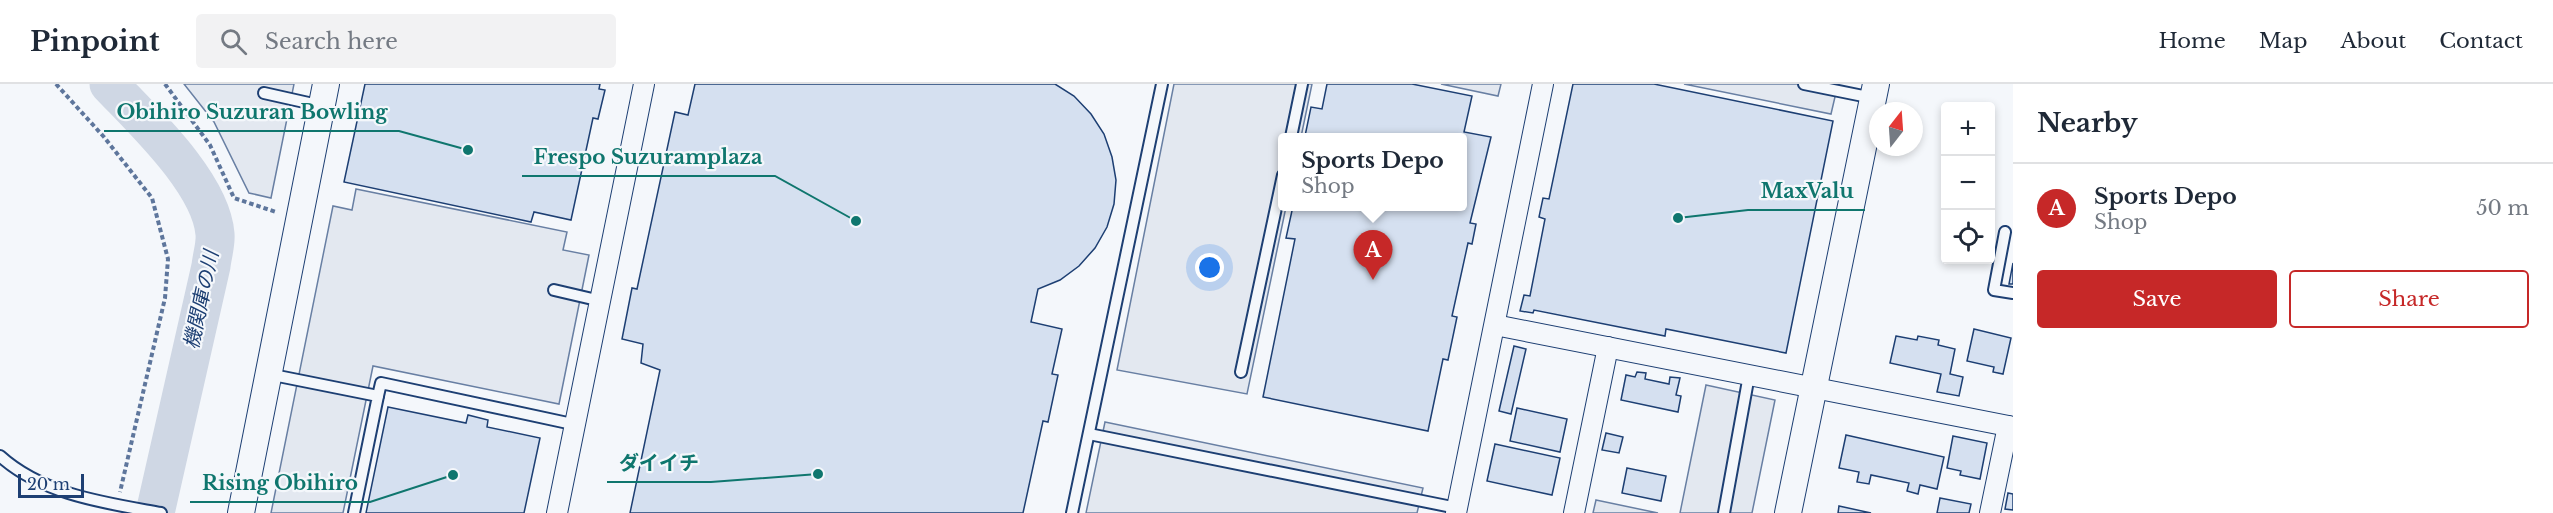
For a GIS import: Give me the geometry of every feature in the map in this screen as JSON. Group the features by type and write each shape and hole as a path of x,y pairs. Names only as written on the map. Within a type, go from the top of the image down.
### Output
{"street":[{"path":"557,513 577,425 644,84"},
{"path":"1457,510 1543,84"},
{"path":"1788,513 1875,91"},
{"path":"241,513 324,95"},
{"path":"1495,325 2010,427 1990,513"},
{"path":"1574,513 1608,347"}],"lane":[{"path":"1072,513 1162,84"},
{"path":"1292,133 1302,84"},
{"path":"1804,84 1875,91"},
{"path":"264,93 324,95"},
{"path":"1242,372 1278,199"},
{"path":"2005,232 1994,290 2013,293"},
{"path":"554,290 601,301"},
{"path":"268,374 378,396"},
{"path":"1724,513 1749,375"},
{"path":"354,513 381,383 577,425"},
{"path":"1089,434 1457,510"},
{"path":"0,456 17,471 45,486 161,513"}],"path":[{"path":"56,84 104,136 152,198 168,259 165,298 117,504"},
{"path":"165,84 210,145 234,198 276,212"}],"shaded area":[{"path":"184,84 294,84 271,198 249,193 214,122"},
{"path":"1174,84 1312,84 1302,133 1278,133 1278,211 1285,211 1247,394 1117,370"},
{"path":"1441,84 1501,84 1498,96"},
{"path":"1684,84 1838,84 1831,114"},
{"path":"356,189 567,232 563,250 589,255 559,404 373,366 343,513 271,513 333,206 352,210"},
{"path":"1706,385 1775,400 1752,513 1680,513"},
{"path":"1105,422 1423,488 1417,513 1086,513"},
{"path":"1596,500 1658,513 1593,513"}],"building":[{"path":"365,84 600,84 599,89 605,90 598,119 593,118 571,220 534,212 531,222 344,182"},
{"path":"695,84 1055,84 1074,96 1091,114 1104,134 1112,157 1116,180 1114,204 1107,227 1095,248 1079,266 1060,280 1038,289 1031,322 1062,329 1052,374 1058,375 1048,422 1043,421 1023,513 630,513 660,370 641,363 643,344 622,339 632,288 637,289 675,112 688,115"},
{"path":"1327,84 1412,84 1472,96 1464,132 1491,137 1470,223 1476,224 1472,244 1468,243 1452,316 1457,317 1448,360 1443,359 1428,431 1263,397 1295,239 1286,238 1292,211 1467,211 1467,133 1306,133 1311,107 1322,109"},
{"path":"1573,84 1654,84 1833,121 1786,353 1666,329 1665,336 1534,310 1533,313 1520,311 1524,295 1530,296 1545,219 1539,217 1543,198 1549,199"},
{"path":"2013,263 2013,284 2009,284"},
{"path":"1974,329 2011,338 2003,374 1993,372 1994,367 1967,361"},
{"path":"1896,336 1917,340 1918,336 1939,340 1938,345 1955,349 1950,374 1963,377 1959,396 1937,392 1941,374 1890,363"},
{"path":"1514,346 1526,349 1511,414 1499,411"},
{"path":"1637,372 1646,373 1645,379 1669,384 1670,377 1680,378 1676,395 1681,396 1678,412 1621,400 1626,375 1635,377"},
{"path":"388,407 466,423 468,415 488,420 487,427 540,438 524,513 366,513"},
{"path":"1517,408 1567,419 1560,452 1510,441"},
{"path":"1606,433 1623,437 1619,453 1602,450"},
{"path":"1846,435 1944,457 1937,489 1920,485 1918,494 1907,491 1909,483 1871,475 1869,484 1857,482 1859,472 1839,468"},
{"path":"1953,436 1987,443 1980,479 1960,475 1961,471 1947,468"},
{"path":"1495,444 1560,458 1552,495 1487,481"},
{"path":"1627,468 1666,476 1661,501 1622,493"},
{"path":"2008,493 2013,494 2013,510 2005,509"},
{"path":"1940,498 1971,504 1969,513 1937,513"},
{"path":"1839,506 1871,513 1838,513"}],"waterway":[{"name":"機関庫の川","path":"109,84 173,153 189,174 211,214 215,234 211,266 155,513"}],"place":[{"name":"Obihiro Suzuran Bowling","path":"468,150"},
{"name":"MaxValu","path":"1678,218"},
{"name":"Frespo Suzuramplaza","path":"856,221"},
{"name":"Sports Depo","path":"1373,280"},
{"name":"ダイイチ","path":"818,474"},
{"name":"Rising Obihiro","path":"453,475"}]}
